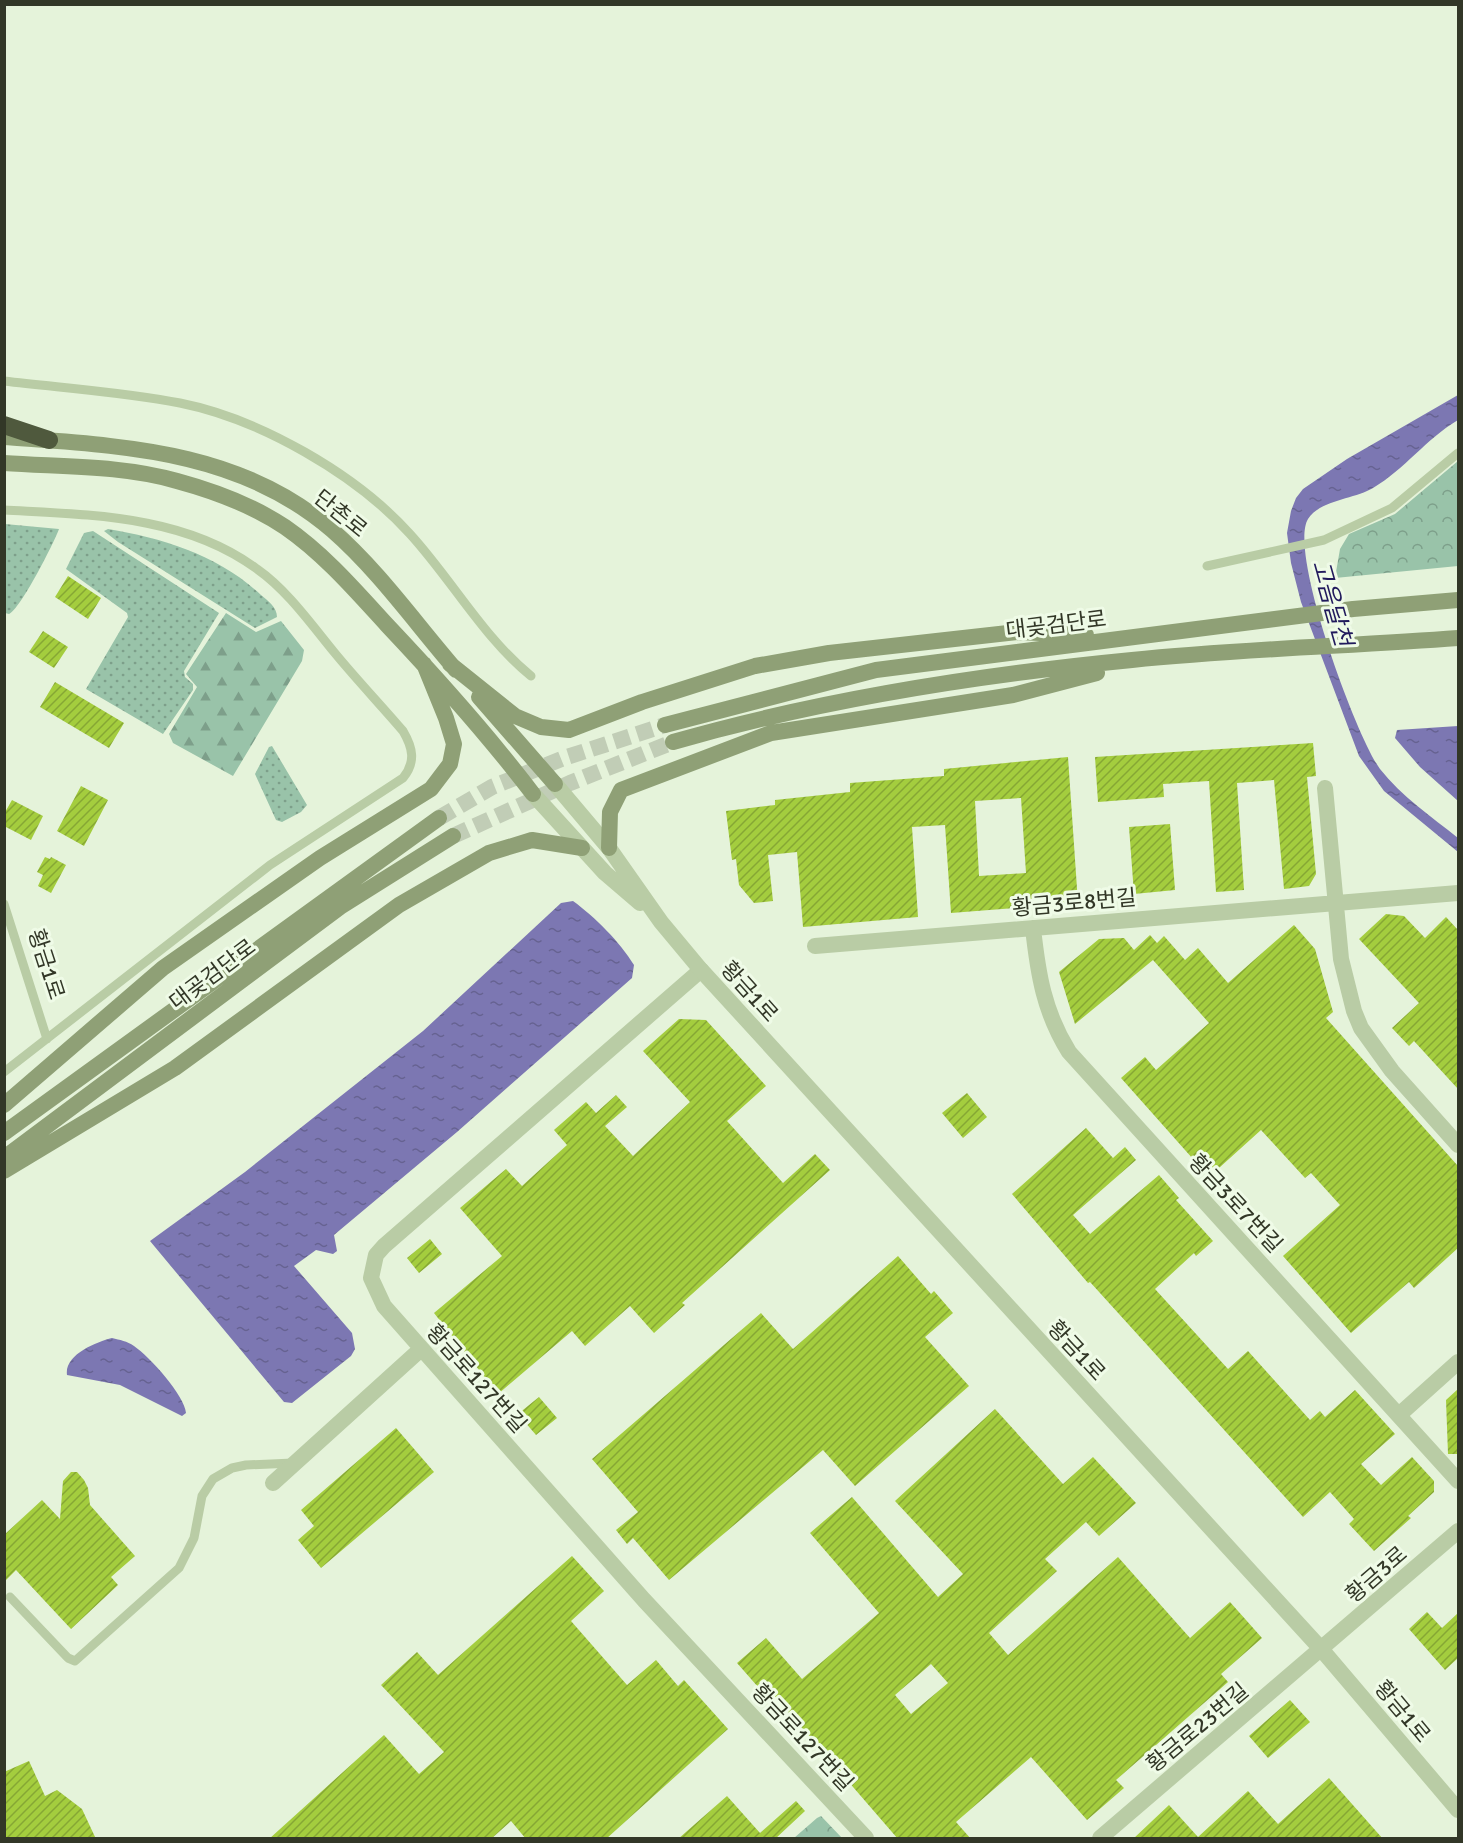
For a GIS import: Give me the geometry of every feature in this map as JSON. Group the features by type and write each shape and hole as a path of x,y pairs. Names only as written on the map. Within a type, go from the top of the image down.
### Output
{"highway":[{"path":"4,425 49,440"}],"main road":[{"name":"단촌로","path":"4,437 161,452 201,461 256,482 310,513 338,535 378,577 450,664 555,784"},
{"name":"단촌로","path":"4,463 151,476 201,488 236,501 285,527 311,546 424,664 533,794"},
{"name":"대곶검단로","path":"665,725 876,670 1353,609 1458,600"},
{"path":"450,664 516,716 541,727 568,730 642,702 755,666 829,653 1017,632 1138,637"},
{"name":"대곶검단로","path":"673,742 738,724 924,685 1154,658 1301,646 1369,645 1458,638"},
{"path":"609,848 610,812 621,790 771,733 1013,695 1154,658"},
{"path":"4,1105 145,973 320,858 431,789 450,764 454,744 424,664"},
{"name":"대곶검단로","path":"4,1133 439,818"},
{"name":"대곶검단로","path":"4,1158 340,907 453,836"},
{"path":"4,1171 175,1068 399,905 489,853 532,840 582,848"}],"street":[{"name":"황금1로","path":"555,784 609,848 661,922 701,970 1322,1650 1458,1810"},
{"path":"1325,788 1346,987 1361,1028 1392,1071 1458,1144"},
{"name":"황금1로","path":"533,794 605,873 661,922"},
{"name":"황금3로8번길","path":"815,946 1458,893"},
{"name":"황금3로7번길","path":"1033,928 1041,992 1048,1012 1070,1052 1400,1414 1458,1481"},
{"name":"황금로127번길","path":"701,970 376,1255 371,1278 384,1306 421,1349 644,1600 866,1839"},
{"path":"273,1483 421,1349"},
{"path":"1400,1414 1458,1362"},
{"name":"황금3로","path":"1322,1650 1458,1531"},
{"name":"황금로23번길","path":"1100,1839 1322,1650"}],"lane":[{"path":"4,381 182,404 249,426 318,460 351,481 390,513 428,555 500,646 531,676"},
{"path":"1206,566 1324,540 1392,508 1458,453"},
{"path":"4,510 117,518 162,526 202,540 246,561 271,579 409,741 412,760 403,778 270,865 145,973 47,1039 4,1072"},
{"name":"황금1로","path":"4,904 47,1039"},
{"path":"10,1597 68,1658 75,1661 179,1568 194,1538 202,1496 213,1479 221,1473 246,1465 296,1463"}],"green space":[{"path":"1458,461 1458,566 1335,578 1340,549 1349,534 1395,514"},
{"path":"5,524 59,529 21,601 9,614 5,613"},
{"path":"108,529 170,544 209,559 245,581 274,607 277,617 255,628 118,542 104,531"},
{"path":"93,531 219,613 184,671 185,677 193,684 193,690 163,734 86,689 128,617 127,613 66,569 84,533"},
{"path":"226,613 256,632 281,621 304,650 302,661 233,776 173,743 169,734 197,687 186,674"},
{"path":"272,746 307,805 301,812 282,822 276,820 255,774 269,747"},
{"path":"821,1816 842,1838 794,1838 817,1818"}],"water":[{"path":"1458,395 1458,420 1373,488 1329,504 1314,513 1308,519 1304,538 1307,567 1328,644 1341,684 1369,750 1380,769 1397,788 1458,838 1458,852 1384,791 1359,756 1301,602 1291,563 1287,533 1291,511 1296,498 1303,489 1347,459"},
{"path":"1458,726 1458,801 1420,767 1395,738 1397,730"},
{"path":"573,901 598,922 622,948 634,965 632,978 457,1132 334,1235 337,1251 333,1254 316,1250 294,1266 352,1333 355,1349 351,1356 292,1403 284,1402 150,1241 245,1172 423,1031 561,903"},
{"path":"112,1338 131,1344 149,1359 180,1397 186,1413 182,1416 120,1385 67,1375 67,1368 71,1361 82,1350"}],"building":[{"path":"68,576 101,598 88,619 55,597"},
{"path":"43,631 68,647 54,668 29,652"},
{"path":"55,682 124,723 109,748 40,707"},
{"path":"1313,743 1316,776 1307,777 1316,874 1309,886 1284,889 1274,780 1237,783 1244,890 1216,892 1209,781 1163,784 1164,797 1098,802 1095,757"},
{"path":"1068,757 1078,903 951,913 945,825 912,827 918,917 803,927 797,852 768,855 773,901 754,903 739,885 736,859 732,860 726,811 775,805 775,800 850,792 850,783 944,776 944,769","holes":["1021,798 1026,873 979,876 975,801"]},
{"path":"81,786 108,800 84,846 57,831"},
{"path":"12,800 43,816 31,840 4,826 4,814"},
{"path":"1170,824 1175,890 1134,894 1129,827"},
{"path":"45,857 50,859 51,857 66,865 51,893 38,886 43,875 37,872"},
{"path":"1386,914 1404,916 1425,938 1446,917 1458,930 1458,1089 1414,1041 1409,1046 1392,1028 1419,1003 1359,939"},
{"path":"1294,925 1315,949 1333,1012 1326,1018 1458,1166 1458,1248 1414,1288 1409,1282 1351,1333 1283,1256 1340,1205 1311,1173 1305,1178 1261,1130 1209,1177 1121,1078 1145,1057 1156,1070 1209,1023 1153,960 1075,1024 1059,972 1099,939 1124,938 1134,950 1150,935 1157,943 1164,936 1185,960 1198,948 1228,983"},
{"path":"679,1019 706,1020 766,1086 727,1121 783,1183 815,1154 830,1170 682,1303 685,1305 654,1333 630,1306 585,1346 572,1331 498,1394 434,1313 502,1256 460,1208 506,1169 522,1186 567,1145 554,1130 586,1102 596,1113 616,1095 627,1107 605,1126 633,1156 690,1102 643,1051"},
{"path":"967,1093 987,1117 963,1138 942,1113"},
{"path":"1086,1128 1113,1158 1125,1147 1136,1160 1073,1215 1090,1234 1159,1175 1179,1198 1176,1200 1213,1241 1196,1256 1194,1253 1155,1289 1228,1369 1248,1351 1310,1420 1320,1411 1325,1417 1355,1390 1395,1434 1361,1464 1381,1485 1412,1457 1434,1481 1434,1492 1408,1516 1411,1518 1374,1551 1349,1524 1354,1519 1330,1492 1303,1517 1090,1282 1088,1283 1012,1194"},
{"path":"430,1239 442,1254 419,1273 407,1258"},
{"path":"898,1256 931,1294 934,1291 953,1313 925,1337 969,1386 855,1486 823,1450 669,1580 633,1538 627,1544 616,1530 638,1512 592,1459 761,1313 793,1349"},
{"path":"1458,1389 1458,1454 1448,1454 1446,1400"},
{"path":"539,1397 557,1418 536,1435 518,1414"},
{"path":"995,1409 1063,1484 1093,1457 1136,1503 1099,1536 1086,1522 1045,1559 1057,1571 989,1633 1008,1655 1118,1557 1190,1638 1230,1602 1262,1638 1221,1674 1228,1682 1116,1780 1124,1788 1087,1820 1031,1757 956,1822 971,1839 898,1839 770,1691 765,1695 737,1663 766,1638 802,1679 879,1613 810,1533 852,1497 938,1597 963,1574 895,1501","holes":["931,1664 948,1683 911,1714 895,1695"]},
{"path":"396,1428 434,1472 321,1568 298,1540 314,1526 301,1510"},
{"path":"71,1472 77,1472 84,1480 88,1488 90,1505 135,1556 111,1577 118,1585 71,1629 16,1570 4,1582 4,1535 42,1500 60,1519 63,1481"},
{"path":"572,1556 604,1591 571,1621 627,1685 656,1660 678,1686 684,1680 728,1729 606,1839 526,1839 511,1821 491,1839 269,1839 384,1735 419,1774 444,1752 381,1685 417,1652 438,1675"},
{"path":"1427,1612 1442,1628 1458,1613 1458,1658 1445,1670 1409,1629"},
{"path":"1290,1700 1310,1722 1268,1758 1249,1736"},
{"path":"29,1761 45,1796 57,1790 82,1809 96,1839 4,1839 4,1772"},
{"path":"1329,1778 1383,1839 1133,1839 1169,1805 1198,1837 1248,1791 1278,1824"},
{"path":"727,1796 760,1833 796,1801 805,1811 775,1839 678,1839"}],"tunnel":[{"path":"439,818 492,787 564,758 665,725"},
{"path":"453,836 570,783 673,742"}],"water label":[{"name":"고음달천","path":"1332,603"}]}
